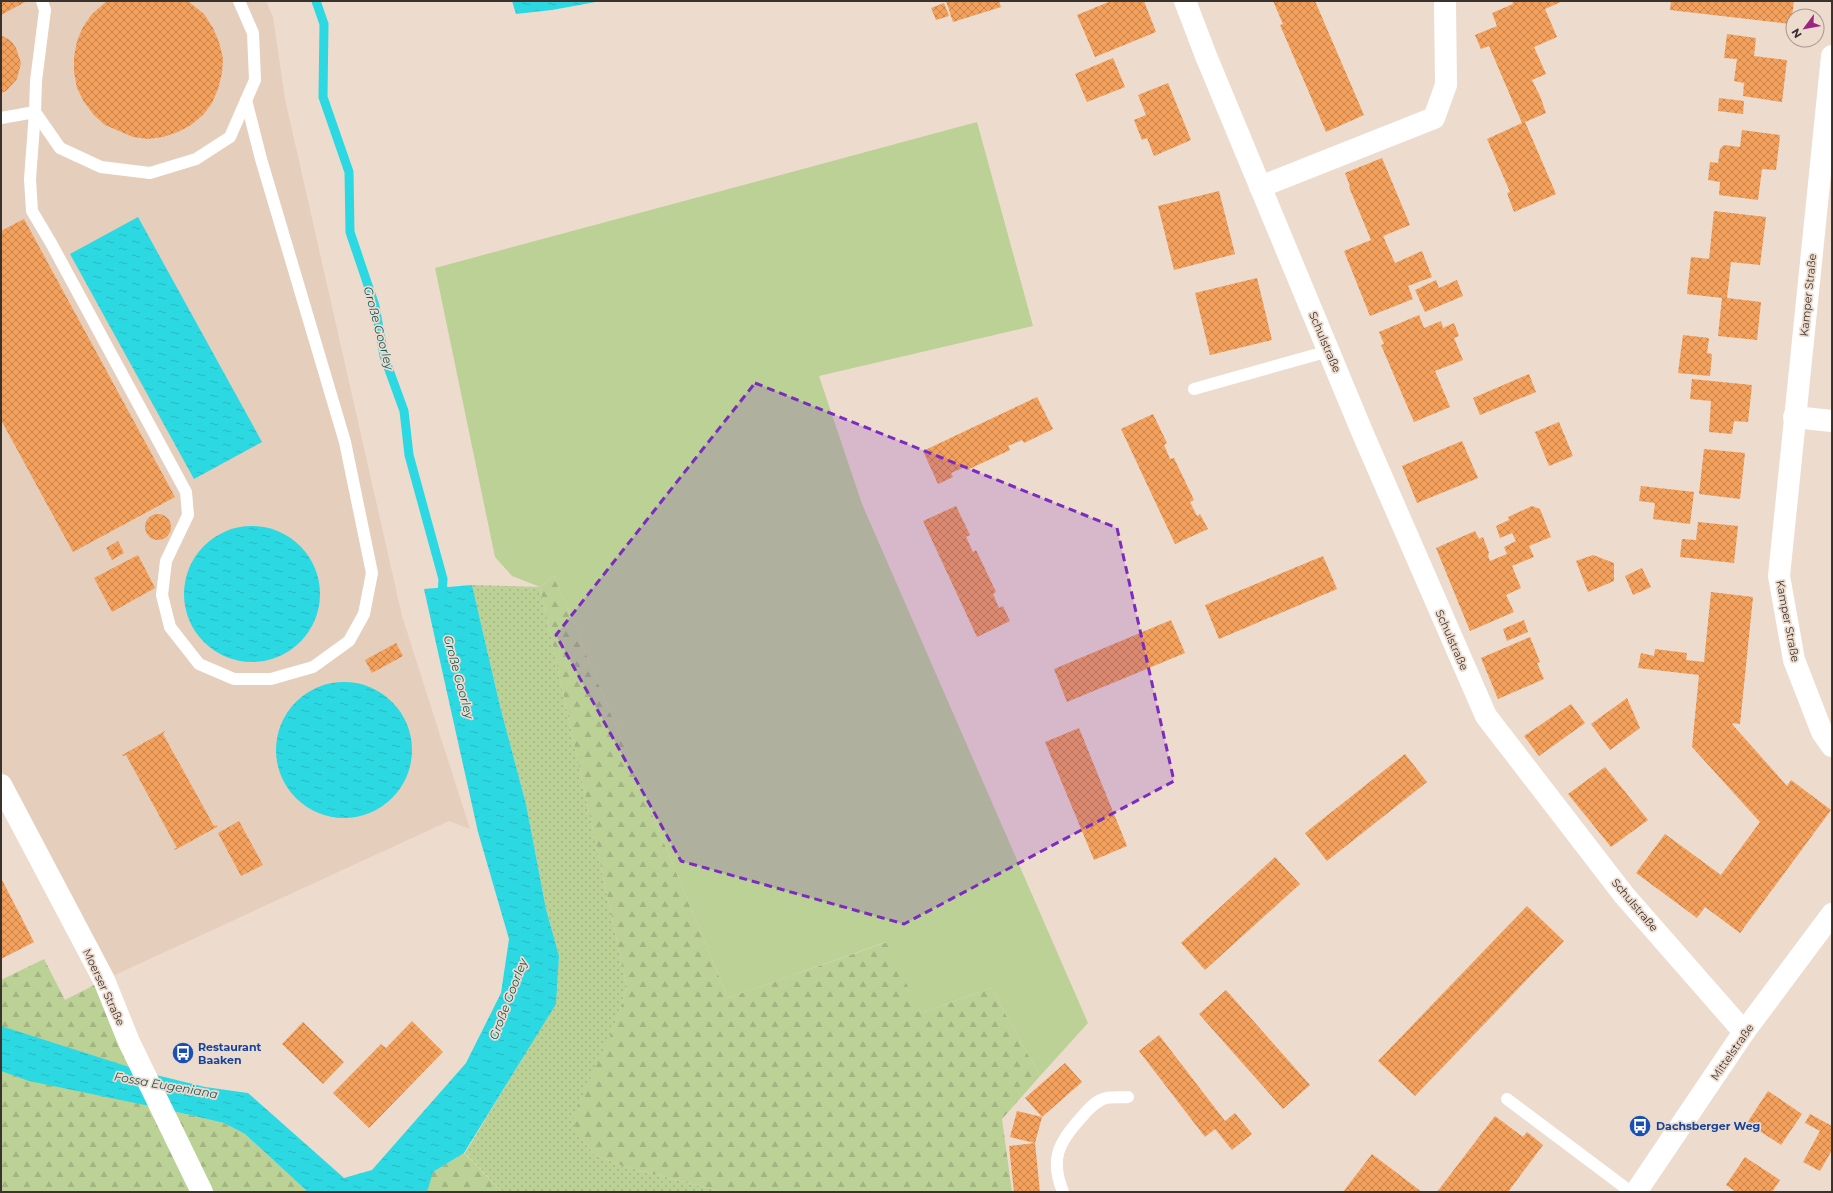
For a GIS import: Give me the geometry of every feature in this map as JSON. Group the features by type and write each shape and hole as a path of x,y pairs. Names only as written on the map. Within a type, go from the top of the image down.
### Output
{"street":[{"name":"Schulstraße","path":"1185,1 1206,56 1329,351 1486,716 1624,895 1744,1032"},
{"path":"1260,187 1434,118 1446,85 1444,1"},
{"name":"Kamper Straße","path":"1832,56 1825,197 1794,417 1779,576 1794,660 1822,732 1832,746"},
{"path":"1794,417 1832,421"},
{"name":"Moerser Straße","path":"1,785 104,980 129,1042 202,1192"},
{"name":"Mittelstraße","path":"1636,1192 1744,1032 1832,914"}],"lane":[{"path":"42,1 45,10 36,81 30,179 32,211 51,243 186,492 188,515 166,561 162,596 170,627 199,664 234,679 271,679 313,667 349,641 364,614 372,573 345,442 264,167 246,100"},
{"path":"35,112 60,148 102,167 150,173 196,159 230,137 255,80 253,33 239,1"},
{"path":"1,118 35,112"},
{"path":"1194,389 1329,351"},
{"path":"1063,1192 1058,1177 1057,1158 1061,1141 1088,1110 1104,1099 1128,1097"},
{"path":"1507,1099 1631,1192"}],"highlighted area":[{"path":"755,383 1117,528 1174,781 904,924 681,861 556,635"}],"shaded area":[{"path":"1,1 266,1 273,17 285,99 402,616 470,829 449,821 104,980 1,769"}],"green space":[{"path":"977,122 1033,326 819,376 862,504 1088,1023 1040,1076 991,988 921,1013 886,942 728,998 554,576 540,587 512,576 495,557 435,268"},
{"path":"554,576 728,998 887,942 921,1013 991,988 1040,1076 1002,1119 1012,1192 723,1192 623,1166 595,1155 577,1134 573,1115 614,1028 627,987 540,587"},
{"path":"472,585 540,587 627,987 614,1028 599,1063 577,1134 595,1155 623,1166 723,1192 503,1192 465,1153 556,1003 559,956 546,909 526,804 500,706"},
{"path":"44,959 65,1000 104,980 201,1192 1,1192 1,980"},
{"path":"164,1109 224,1123 245,1134 308,1192 202,1192"},
{"path":"464,1153 503,1192 335,1192 433,1172"}],"water":[{"path":"512,1 601,1 552,10 516,14"},
{"path":"138,217 262,442 194,479 70,254"},
{"path":"245,526 259,526 278,531 290,537 305,551 315,568 319,581 319,607 315,620 309,632 295,647 290,651 272,659 259,662 245,662 226,657 214,651 199,637 195,632 187,614 184,601 184,587 189,568 195,556 209,541 214,537 232,529"},
{"name":"Fossa Eugeniana","path":"472,585 500,706 526,804 546,909 559,956 556,1004 464,1153 433,1172 427,1192 308,1192 245,1134 224,1123 29,1081 1,1071 1,1026 148,1073 205,1087 248,1093 344,1178 372,1170 466,1063 501,993 509,939 478,832 424,589"},
{"path":"337,682 351,682 370,687 382,693 397,707 407,724 411,737 411,763 407,776 401,788 387,803 382,807 364,815 351,818 337,818 318,813 306,807 291,793 287,788 279,770 276,757 276,743 281,724 287,712 301,697 306,693 324,685"}],"building":[{"path":"1,1 27,1 1,15"},
{"path":"107,1 188,1 204,14 213,28 219,42 223,58 222,73 218,89 212,103 203,115 191,125 178,132 163,137 148,139 133,137 105,125 94,115 84,102 77,88 74,72 74,57 77,41 83,27 92,14"},
{"path":"946,1 999,1 1001,7 953,22"},
{"path":"1111,1 1144,1 1156,32 1095,57 1077,15"},
{"path":"1273,1 1315,1 1364,115 1326,132 1280,25 1283,24"},
{"path":"1512,1 1563,1 1545,9 1557,37 1534,47 1546,74 1532,80 1546,113 1525,122 1556,194 1514,212 1507,193 1510,192 1487,139 1522,123 1489,46 1481,49 1475,35 1497,26 1492,13 1513,4"},
{"path":"1671,1 1794,1 1793,8 1785,8 1785,23 1670,10"},
{"path":"944,3 949,16 936,20 931,8"},
{"path":"1727,34 1756,38 1754,56 1787,60 1782,102 1743,96 1744,83 1734,81 1737,59 1724,58"},
{"path":"1,35 11,41 16,48 21,63 17,79 6,91 1,93"},
{"path":"1113,58 1125,87 1087,102 1075,74"},
{"path":"1168,83 1191,140 1154,156 1147,138 1142,140 1134,120 1146,115 1138,95"},
{"path":"1719,98 1744,101 1743,114 1718,111"},
{"path":"1742,130 1780,135 1776,170 1762,169 1758,200 1719,195 1720,182 1708,180 1710,162 1718,163 1720,149 1724,145 1740,147"},
{"path":"1382,158 1410,225 1383,236 1395,263 1422,251 1432,277 1408,286 1413,299 1370,316 1344,251 1371,240 1349,187 1350,186 1345,173"},
{"path":"1219,191 1235,254 1174,270 1158,206"},
{"path":"1714,211 1766,217 1760,265 1731,262 1727,298 1761,302 1757,340 1718,336 1722,298 1687,294 1691,257 1709,259"},
{"path":"24,219 175,497 73,552 1,420 1,231"},
{"path":"1257,278 1272,340 1210,355 1195,293"},
{"path":"1436,280 1439,288 1457,280 1463,296 1425,312 1415,290"},
{"path":"1419,315 1424,328 1441,321 1443,328 1454,323 1459,336 1454,338 1463,360 1435,371 1450,407 1414,422 1381,345 1384,344 1379,332"},
{"path":"1683,335 1709,338 1707,353 1712,354 1710,376 1678,373"},
{"path":"1529,374 1536,392 1480,415 1473,398"},
{"path":"1692,379 1752,385 1748,422 1734,421 1732,434 1709,432 1711,401 1690,399"},
{"path":"1037,397 1053,429 1024,443 1022,440 1008,446 1010,450 967,470 965,467 951,473 953,477 938,484 923,451"},
{"path":"1153,414 1167,443 1164,445 1170,459 1174,458 1194,500 1190,502 1197,516 1200,514 1208,529 1175,544 1121,429"},
{"path":"1559,422 1573,456 1549,466 1535,432"},
{"path":"1462,441 1478,478 1417,503 1402,466"},
{"path":"1704,449 1745,453 1740,499 1699,494"},
{"path":"1641,486 1694,492 1690,524 1653,519 1655,503 1639,501"},
{"path":"956,506 970,535 966,537 973,552 976,550 996,592 993,594 999,608 1003,606 1010,621 977,637 923,521"},
{"path":"1532,506 1540,509 1551,537 1529,546 1534,557 1512,566 1521,588 1506,595 1514,612 1470,631 1436,548 1475,531 1479,539 1483,537 1489,553 1488,556 1490,561 1507,554 1504,547 1516,541 1512,533 1500,538 1496,526 1509,520 1508,517"},
{"path":"158,514 167,518 171,527 167,536 158,540 149,536 145,527 149,518"},
{"path":"1698,522 1738,526 1734,563 1680,557 1682,539 1696,540"},
{"path":"118,541 124,553 112,560 106,548"},
{"path":"138,555 155,588 112,612 94,578"},
{"path":"1593,555 1614,563 1614,581 1588,592 1576,561"},
{"path":"1323,556 1337,589 1219,639 1205,605"},
{"path":"1642,568 1651,587 1633,595 1625,576"},
{"path":"1711,592 1753,597 1740,724 1732,724 1787,786 1791,780 1831,810 1740,933 1705,907 1697,918 1636,873 1665,834 1721,875 1760,822 1692,747 1699,675 1638,668 1641,653 1654,656 1655,649 1687,653 1686,660 1704,662"},
{"path":"1171,620 1185,653 1067,702 1054,669"},
{"path":"1524,620 1528,632 1507,641 1503,629"},
{"path":"1530,637 1540,662 1537,663 1544,679 1498,699 1481,658"},
{"path":"396,643 403,656 372,673 365,660"},
{"path":"1627,698 1640,728 1610,750 1591,724"},
{"path":"1571,704 1585,723 1539,756 1524,736"},
{"path":"1079,728 1127,846 1094,860 1045,742"},
{"path":"165,731 163,734 214,826 217,825 217,827 175,850 174,849 177,848 126,755 122,755"},
{"path":"1405,754 1427,782 1327,861 1305,833"},
{"path":"1605,767 1648,820 1611,847 1568,794"},
{"path":"239,821 263,865 241,876 218,833"},
{"path":"1275,857 1300,884 1205,970 1181,943"},
{"path":"1,878 34,942 1,959"},
{"path":"1527,906 1564,941 1415,1096 1378,1061"},
{"path":"1226,990 1310,1085 1283,1109 1199,1014"},
{"path":"412,1021 443,1052 369,1128 333,1093 381,1044 386,1048"},
{"path":"303,1022 344,1062 323,1084 282,1044"},
{"path":"1159,1035 1225,1121 1235,1113 1252,1134 1232,1150 1215,1129 1205,1137 1139,1051"},
{"path":"1065,1063 1082,1082 1042,1117 1025,1098"},
{"path":"1768,1091 1802,1114 1781,1145 1747,1123"},
{"path":"1017,1111 1042,1117 1035,1143 1010,1137"},
{"path":"1810,1114 1832,1126 1832,1150 1820,1171 1803,1162 1820,1131 1805,1123"},
{"path":"1495,1116 1523,1137 1527,1132 1543,1145 1508,1192 1437,1192"},
{"path":"1035,1143 1040,1192 1014,1192 1009,1146"},
{"path":"1372,1154 1422,1192 1343,1192"},
{"path":"1745,1157 1780,1180 1772,1192 1736,1192 1726,1185"}],"waterway":[{"name":"Große Goorley","path":"316,1 324,24 323,97 349,172 350,232 375,306 384,356 404,411 409,455 443,579 442,598"}],"place":[{"name":"Restaurant Baaken","path":"183,1053"},
{"name":"Dachsberger Weg","path":"1640,1126"}]}
